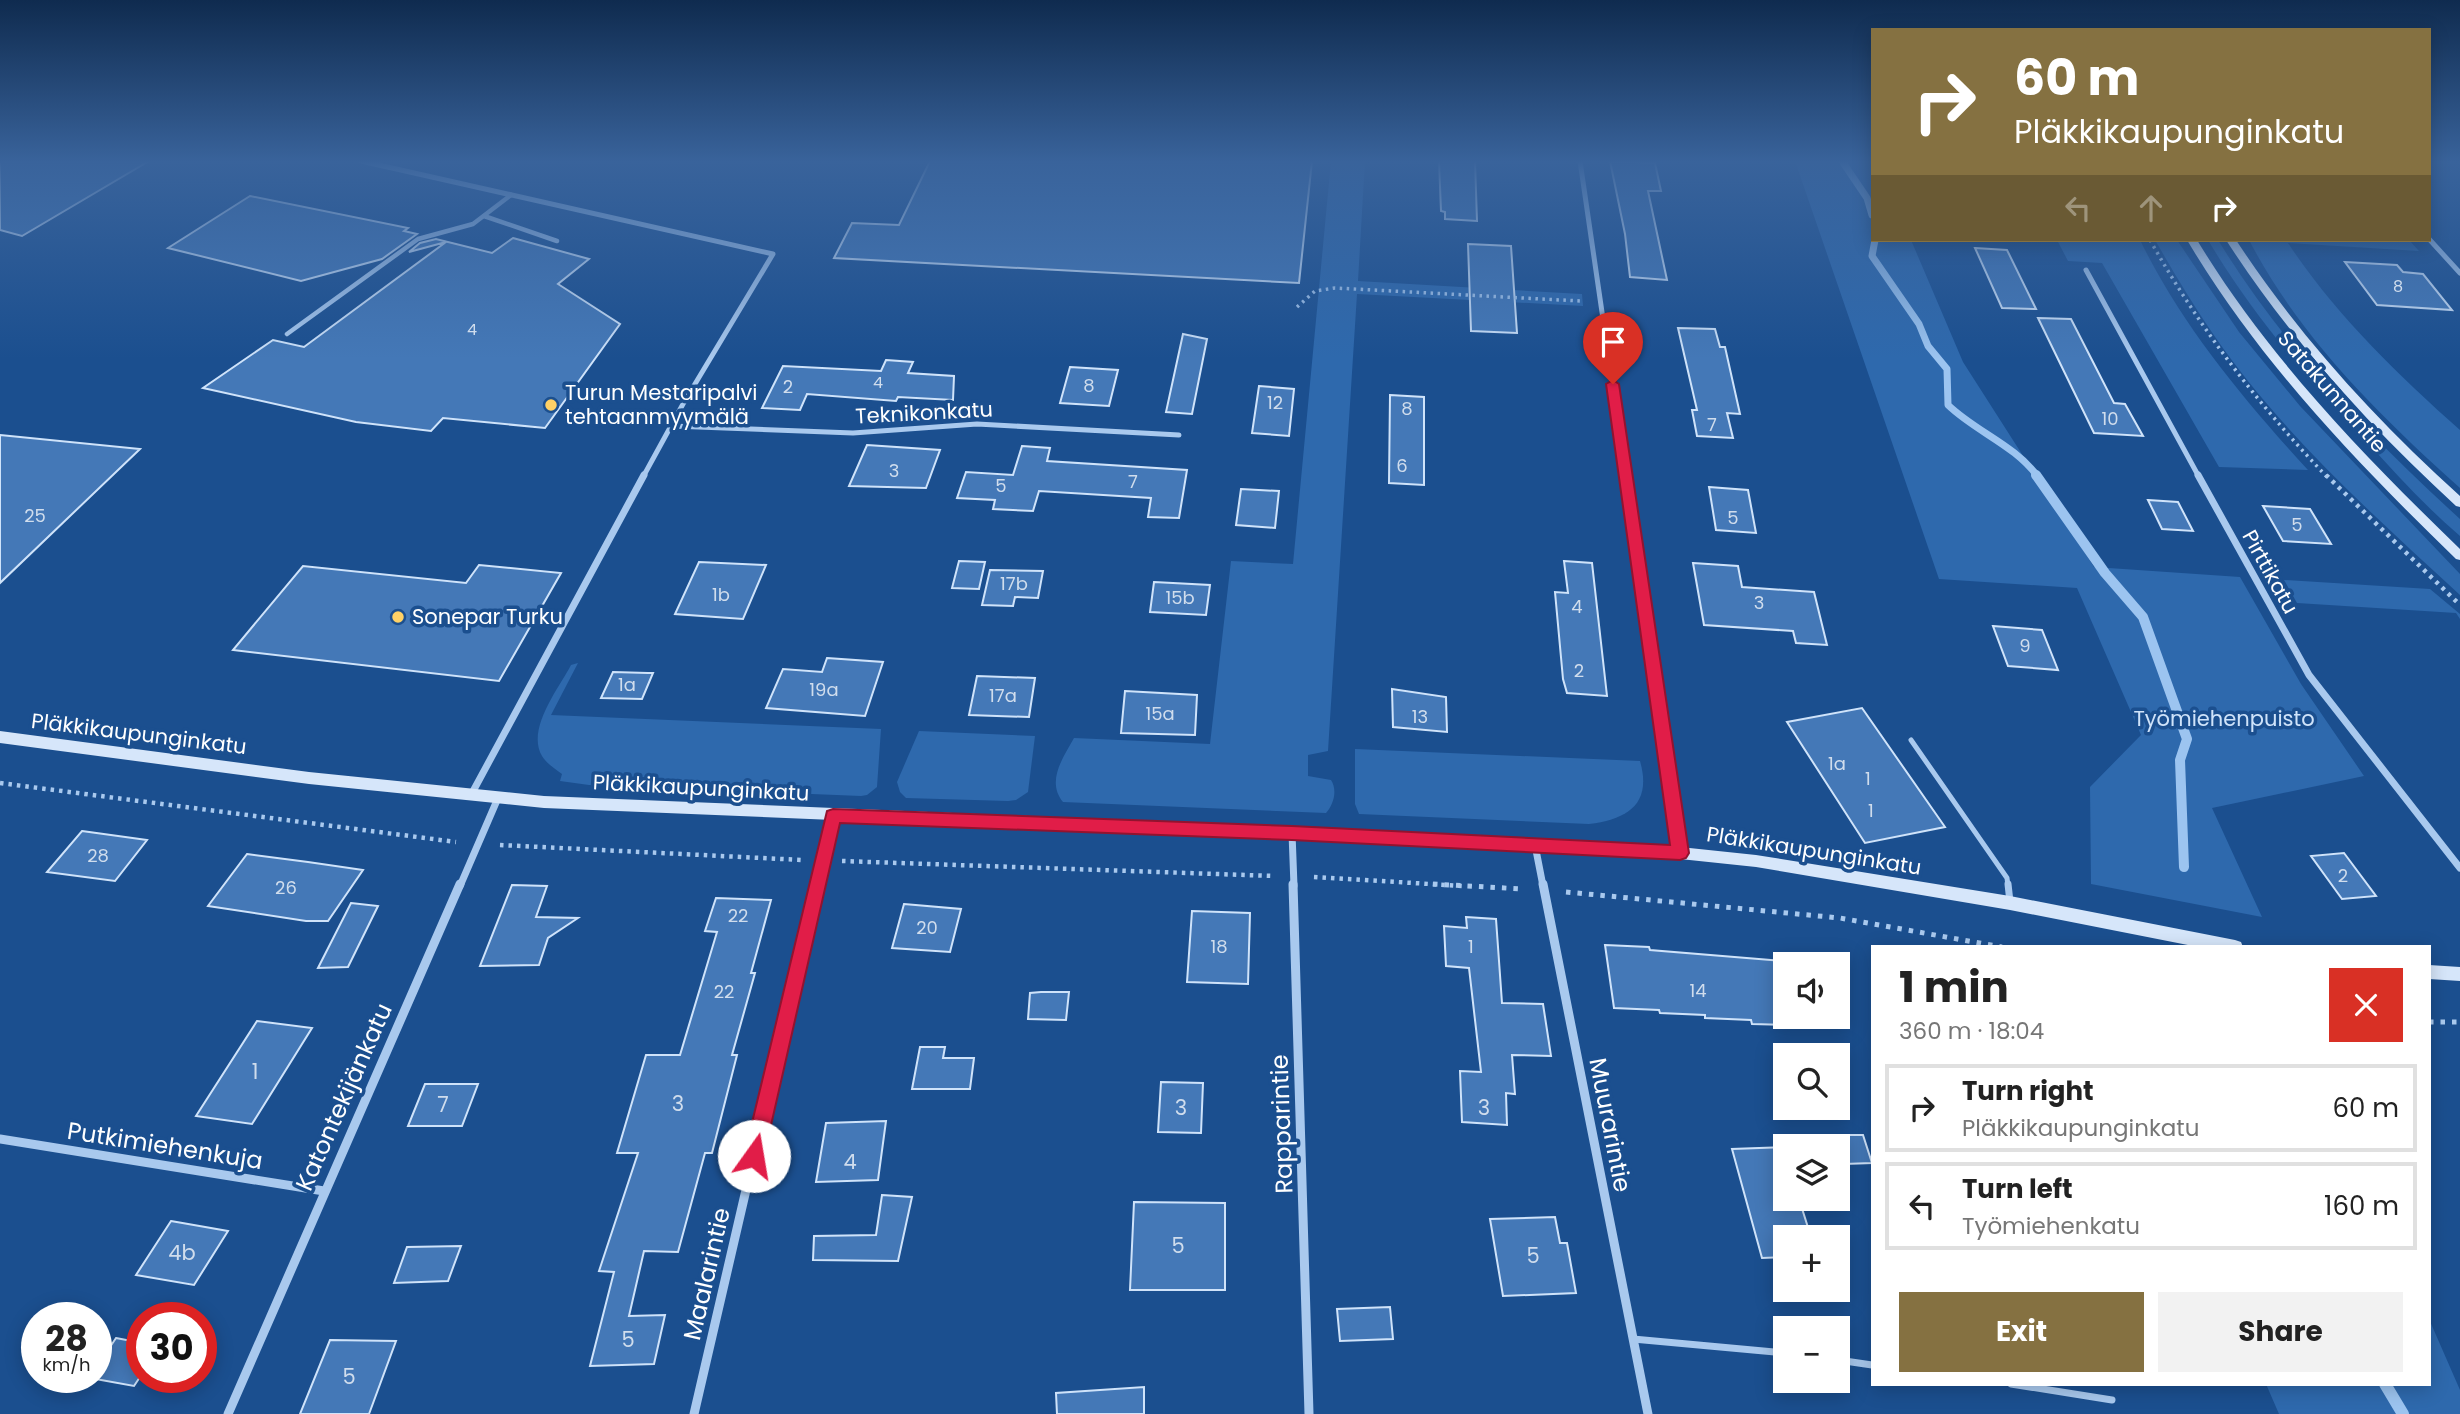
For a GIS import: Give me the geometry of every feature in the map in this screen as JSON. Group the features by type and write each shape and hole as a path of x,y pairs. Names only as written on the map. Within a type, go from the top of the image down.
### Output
{"street":[{"path":"471,794 671,426 773,254 653,227"},
{"path":"1590,227 1680,853"},
{"path":"2431,241 2460,273"},
{"name":"Satakunnantie","path":"2193,242 2254,332 2315,407 2460,556"},
{"name":"Satakunnantie","path":"2232,242 2269,299 2326,371 2415,463 2460,503"},
{"name":"Pirttikatu","path":"2086,270 2309,675 2460,868"},
{"name":"Teknikonkatu","path":"671,426 853,433 977,424 1179,435"},
{"name":"Pläkkikaupunginkatu","path":"0,737 295,776 544,802 1292,833 1680,853 1756,862 2010,903 2225,945"},
{"name":"Katontekijänkatu","path":"228,1414 498,797"},
{"name":"Maalarintie","path":"694,1414 833,816"},
{"name":"Rapparintie","path":"1292,833 1309,1414"},
{"name":"Muurarintie","path":"1535,844 1648,1414"},
{"path":"2431,972 2460,974"},
{"name":"Putkimiehenkuja","path":"0,1139 324,1191"}],"lane":[{"path":"287,334 418,239 465,227"},
{"path":"515,227 557,242"},
{"path":"1911,740 2007,878 2010,903"},
{"path":"1633,1339 1773,1352"},
{"path":"1850,1362 1871,1365"},
{"path":"2024,1386 2112,1400"}],"path":[{"path":"2151,242 2204,334 2256,399 2358,510 2460,605"},
{"path":"1297,307 1315,291 1335,288 1601,302"},
{"path":"0,783 476,845 823,861 1294,876 1544,890 1853,919 1957,936 1994,945"},
{"path":"2431,1023 2460,1022"}],"green space":[{"path":"1325,227 1361,227 1358,281 1582,294 1583,306 1357,294 1328,751 1308,755 1308,776 1331,780 1333,784 1334,798 1326,813 1063,802 1058,794 1056,778 1074,738 1210,744 1231,561 1293,564"},
{"name":"Työmiehenpuisto","path":"1818,227 1871,227 1871,242 1912,242 1963,362 2094,567 2240,577 2301,684 2364,776 2212,808 2262,917 2091,884 2090,787 2141,735 2077,588 1939,579"},
{"path":"2058,242 2141,242 2175,302 2216,361 2308,470 2219,467 2102,263 2068,261"},
{"path":"2156,242 2178,242 2239,332 2300,406 2460,574 2460,595 2296,437 2238,368 2189,298"},
{"path":"2209,242 2219,242 2270,316 2329,388 2393,455 2460,519 2460,536 2400,478 2302,369 2262,320"},
{"path":"2250,242 2411,242 2419,251 2288,243 2326,294 2368,342 2460,430 2460,488 2400,432 2343,373 2292,310"},
{"path":"2284,580 2430,589 2460,614 2460,619 2456,613 2297,603"},
{"path":"578,663 551,715 881,729 877,787 861,796 589,785 560,781 562,774 542,756 538,734 552,697 571,665"},
{"path":"919,731 1035,736 1028,792 1016,800 1008,801 906,798 900,792 897,782"},
{"path":"1355,749 1640,761 1643,788 1640,798 1626,813 1589,824 1359,814 1355,804"},
{"path":"2431,1324 2460,1390 2460,1414 2279,1414 2267,1386 2431,1386"}],"building":[{"path":"0,227 37,227 22,236 0,230"},
{"path":"201,227 403,227 408,228 404,231 417,234 382,259 301,281 168,248"},
{"path":"850,227 1305,227 1299,283 834,258"},
{"path":"1624,227 1656,227 1667,280 1630,277"},
{"path":"513,238 589,259 558,284 620,324 545,428 443,418 431,431 356,422 203,388 273,340 304,347 446,242 409,252 420,243 436,239 492,253"},
{"path":"1468,244 1511,246 1517,333 1471,331"},
{"path":"1975,248 2007,250 2036,309 2002,308"},
{"path":"2345,262 2397,265 2403,272 2423,274 2452,310 2377,305"},
{"path":"2038,318 2071,319 2114,403 2125,404 2143,436 2094,433"},
{"path":"1678,328 1715,329 1720,347 1725,347 1740,414 1727,413 1733,438 1697,436 1692,410 1697,410"},
{"path":"1183,334 1207,339 1192,414 1166,412"},
{"path":"886,360 913,362 908,373 954,376 953,400 898,397 896,401 807,394 800,410 762,408 783,366 881,371"},
{"path":"1070,367 1118,370 1109,406 1060,403"},
{"path":"1259,386 1294,389 1289,436 1252,433"},
{"path":"1390,395 1424,397 1424,485 1389,483"},
{"path":"0,435 140,449 0,583"},
{"path":"867,445 940,450 926,488 849,486"},
{"path":"1022,446 1050,448 1047,461 1187,470 1179,518 1148,517 1151,498 1039,491 1033,511 993,509 995,500 957,498 966,472 1013,475"},
{"path":"1709,487 1748,490 1756,533 1716,530"},
{"path":"1241,489 1279,491 1275,528 1236,525"},
{"path":"2148,500 2178,502 2193,531 2162,529"},
{"path":"2263,506 2310,509 2331,544 2283,541"},
{"path":"959,561 985,562 979,589 952,588"},
{"path":"1564,561 1592,563 1607,696 1567,693 1563,679 1555,592 1568,593"},
{"path":"699,562 766,565 743,619 675,614"},
{"path":"1693,563 1738,566 1742,587 1814,592 1827,645 1796,643 1793,631 1704,625"},
{"name":"Sonepar Turku","path":"479,565 561,573 499,681 233,650 303,566 466,583"},
{"path":"990,570 1043,571 1038,598 1015,597 1013,606 982,605"},
{"path":"1154,582 1210,585 1206,615 1150,612"},
{"path":"1993,626 2042,630 2058,670 2008,666"},
{"path":"827,658 883,662 865,716 766,708 783,669 822,672"},
{"path":"613,672 653,673 642,699 601,698"},
{"path":"977,676 1035,678 1029,717 969,715"},
{"path":"1392,689 1446,697 1447,732 1393,727"},
{"path":"1125,691 1197,695 1195,735 1121,733"},
{"path":"1862,708 1945,827 1865,843 1787,722"},
{"path":"82,831 147,840 115,881 47,872"},
{"path":"2344,853 2376,896 2342,899 2311,856"},
{"path":"247,854 363,870 328,921 306,921 208,906"},
{"path":"512,885 547,886 536,917 578,918 548,938 539,965 480,966"},
{"path":"716,898 771,900 751,973 755,973 732,1055 737,1055 712,1153 705,1153 678,1252 644,1251 629,1316 665,1315 654,1364 590,1366 614,1272 599,1271 638,1153 617,1153 646,1055 680,1055 717,932 705,931"},
{"path":"351,903 378,906 348,967 318,968"},
{"path":"904,904 961,909 950,952 892,948"},
{"path":"1192,911 1250,913 1248,984 1187,982"},
{"path":"1466,917 1496,919 1502,1003 1543,1004 1551,1056 1512,1055 1515,1094 1506,1093 1507,1125 1462,1122 1460,1071 1481,1072 1469,968 1446,966 1444,926 1467,928"},
{"path":"1605,945 1773,960 1773,1025 1752,1024 1751,1020 1705,1018 1705,1015 1660,1013 1659,1010 1614,1008"},
{"path":"1069,992 1066,1020 1028,1019 1030,993"},
{"path":"257,1021 312,1028 252,1124 196,1116"},
{"path":"920,1047 945,1047 943,1058 974,1058 970,1089 912,1089"},
{"path":"1161,1082 1203,1083 1201,1133 1158,1132"},
{"path":"425,1084 478,1084 462,1126 408,1126"},
{"path":"886,1121 878,1180 816,1182 826,1123"},
{"path":"1850,1135 1863,1135 1871,1163 1850,1164"},
{"path":"1773,1147 1773,1211 1803,1211 1807,1225 1773,1225 1773,1258 1762,1258 1732,1149"},
{"path":"882,1195 912,1197 898,1261 813,1260 814,1236 876,1235"},
{"path":"1134,1202 1225,1203 1225,1290 1130,1290"},
{"path":"1555,1217 1560,1243 1567,1243 1576,1293 1503,1296 1490,1219"},
{"path":"171,1221 228,1231 194,1285 136,1275"},
{"path":"461,1246 448,1281 394,1283 407,1247"},
{"path":"1390,1307 1393,1339 1340,1341 1337,1309"},
{"path":"116,1338 126,1340 126,1385 112,1382 112,1344"},
{"path":"330,1340 396,1341 369,1414 300,1414"},
{"path":"1144,1387 1144,1414 1057,1414 1056,1393"}],"waterway":[{"path":"1875,242 1872,256 1919,324 1928,346 1947,369 1948,405 2007,447 2038,477"},
{"path":"2036,475 2105,573 2143,617 2187,739 2180,760 2184,867"},
{"path":"2386,1386 2403,1414"}],"place":[{"name":"Turun Mestaripalvi tehtaanmyymälä","path":"551,405"},
{"name":"Sonepar Turku","path":"398,617"}],"route":[{"path":"754,1156 833,816 1292,833 1680,853 1613,384"}]}
